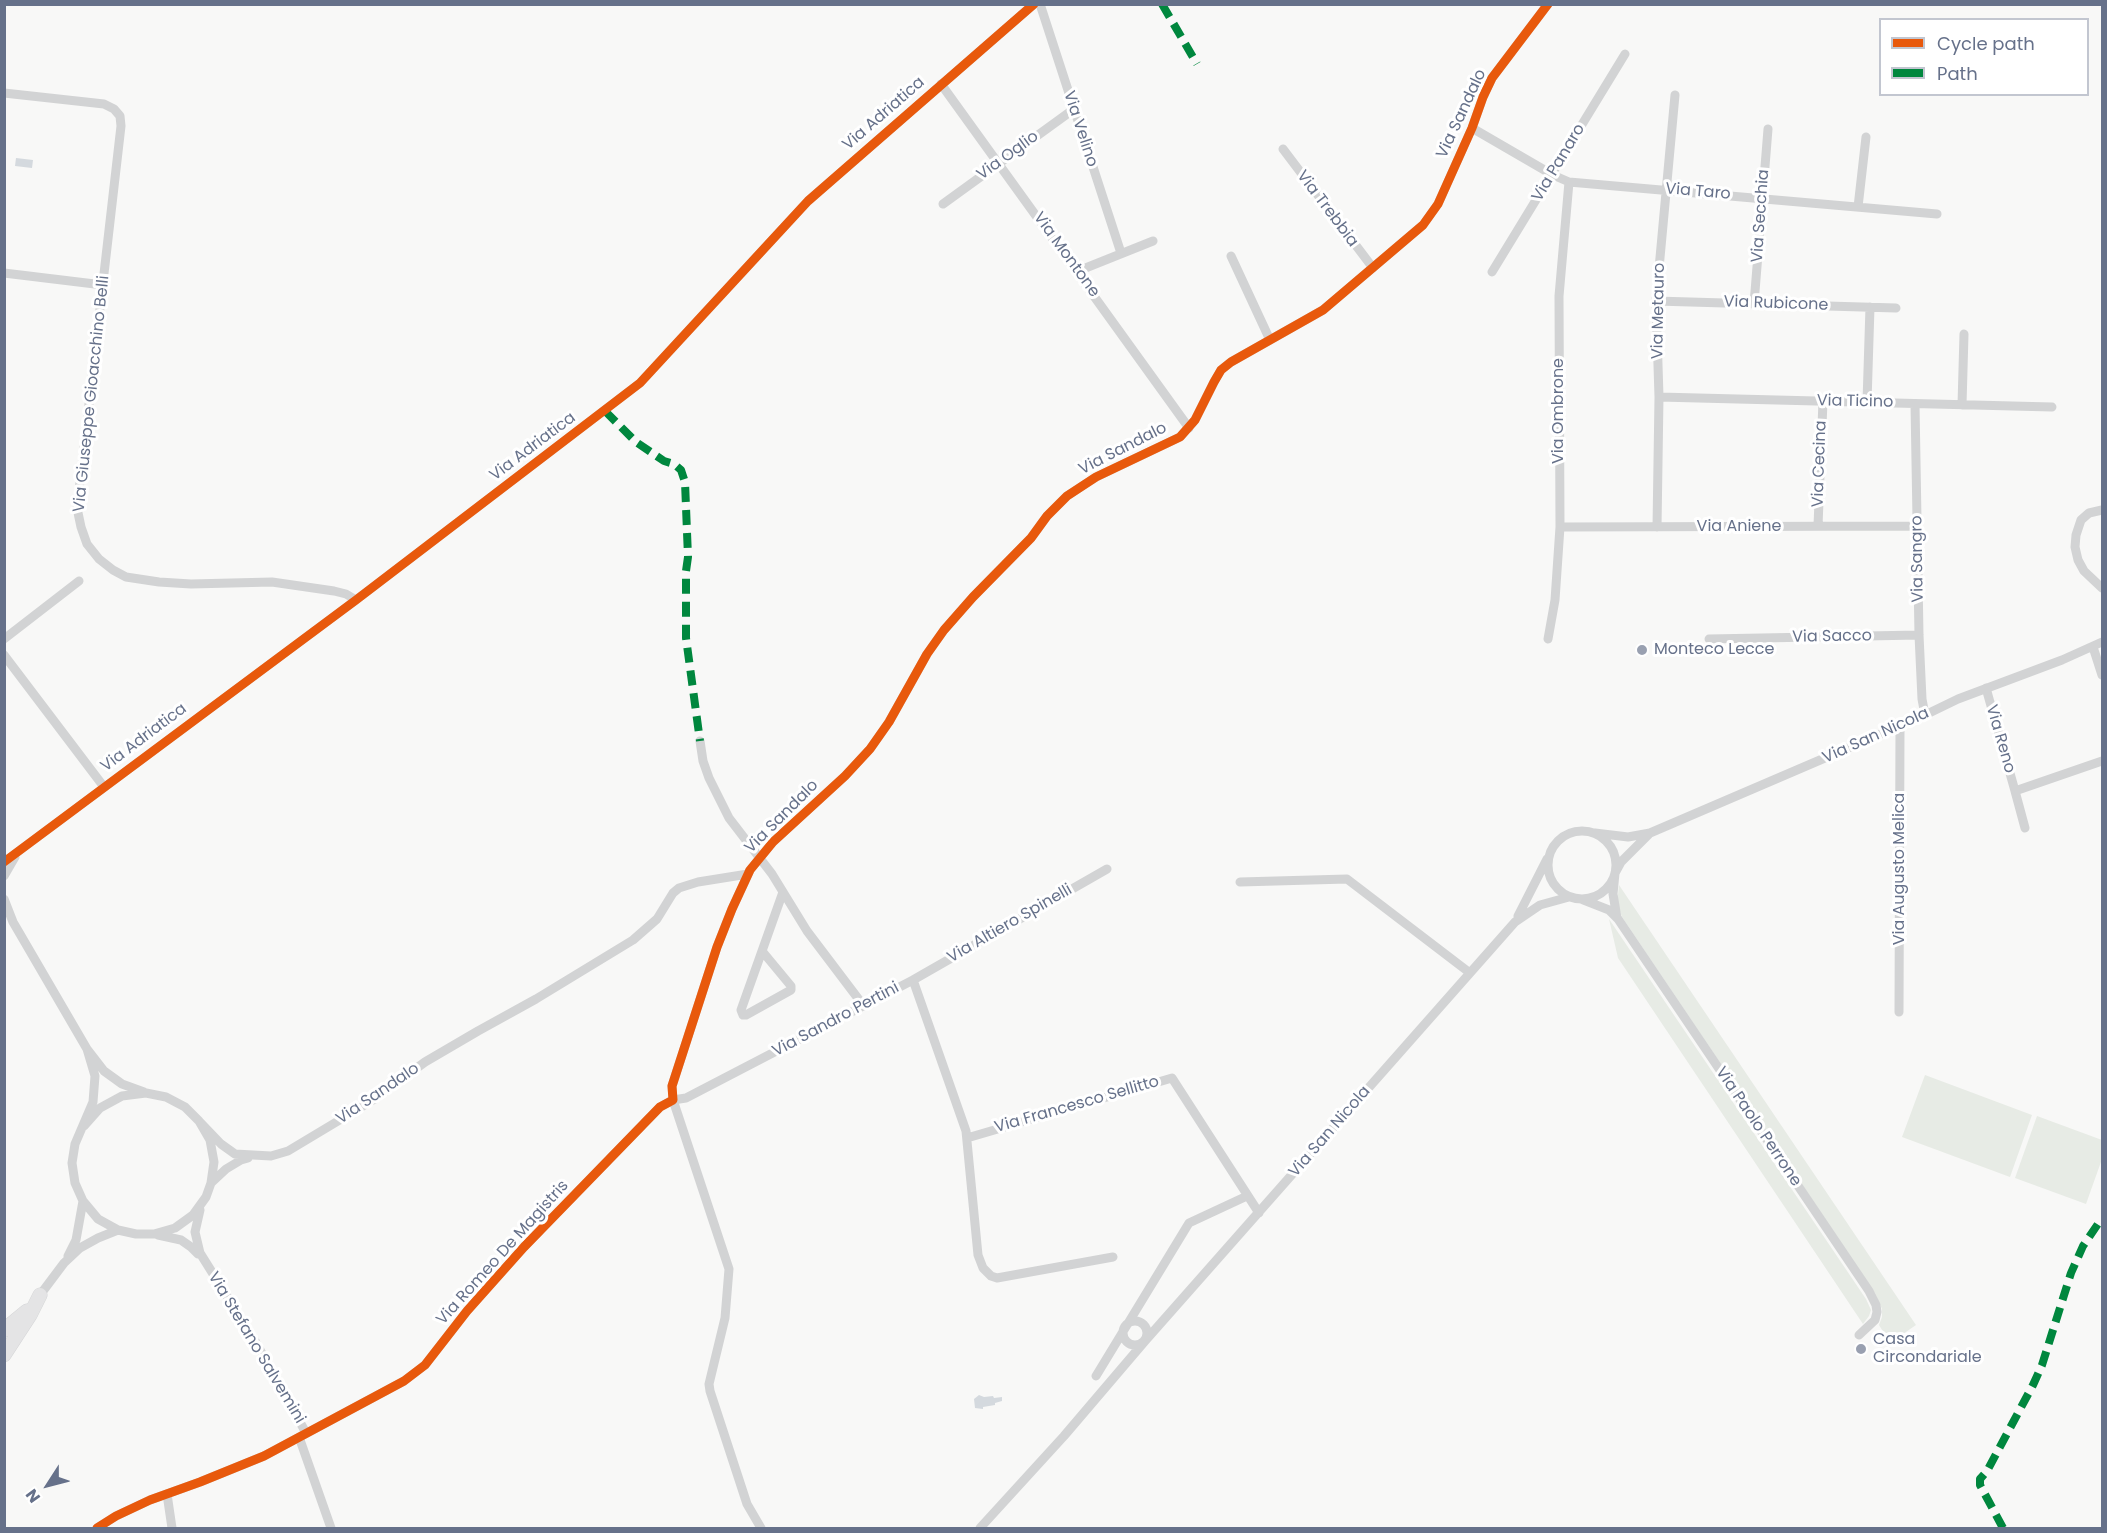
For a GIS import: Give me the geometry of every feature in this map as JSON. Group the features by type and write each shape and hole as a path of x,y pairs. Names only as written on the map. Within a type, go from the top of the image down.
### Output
{"highway":[{"path":"4,1355 40,1295"},
{"path":"4,1330 27,1311"}],"street":[{"name":"Via Adriatica","path":"4,862 356,600 640,383 808,201 1034,4"},
{"name":"Via Velino","path":"1040,4 1121,253"},
{"name":"Via Sandalo","path":"212,1183 226,1169 241,1160 281,1154 309,1140 373,1100 425,1062 478,1030 537,999 643,933 657,919 673,893 679,888 698,882 748,874 773,842 845,776 870,749 889,722 927,654 944,630 1031,538 1067,496 1096,477 1180,437 1195,420 1221,370 1231,362 1323,310 1423,225 1433,214 1492,78 1548,4"},
{"name":"Via Panaro","path":"1492,272 1625,54"},
{"name":"Via Montone","path":"941,84 1189,428"},
{"name":"Via Giuseppe Gioacchino Belli","path":"4,93 104,104 114,109 120,116 121,126 77,508 87,544 106,564 126,577 180,583 281,583 334,591 356,600"},
{"name":"Via Metauro","path":"1657,527 1659,398 1656,301 1675,95"},
{"name":"Via Oglio","path":"943,204 1074,109"},
{"name":"Via Taro","path":"1472,128 1569,182 1936,214"},
{"name":"Via Secchia","path":"1754,303 1768,129"},
{"path":"1858,207 1866,137"},
{"name":"Via Trebbia","path":"1283,149 1373,268"},
{"name":"Via Ombrone","path":"1548,639 1555,600 1560,527 1559,296 1569,182"},
{"path":"1078,271 1153,240"},
{"path":"1231,256 1270,340"},
{"path":"4,273 103,285"},
{"name":"Via Rubicone","path":"1656,301 1896,308"},
{"path":"1867,402 1870,307"},
{"path":"1962,405 1964,334"},
{"name":"Via Ticino","path":"1659,398 2052,407"},
{"name":"Via Cecina","path":"1818,526 1823,401"},
{"name":"Via Sangro","path":"1915,404 1919,635 1924,715"},
{"path":"2103,510 2089,513 2081,520 2075,547 2084,572 2103,588"},
{"name":"Via Aniene","path":"1560,527 1917,526"},
{"path":"4,639 79,581"},
{"name":"Via Sacco","path":"1710,639 1919,635"},
{"name":"Via San Nicola","path":"984,1526 1515,922 1560,839 1578,831 1628,837 1650,833 1986,688 2103,642"},
{"path":"2093,647 2103,675"},
{"path":"4,655 104,787"},
{"name":"Via Reno","path":"1986,688 2025,828"},
{"name":"Via Augusto Melica","path":"1899,1012 1900,725"},
{"path":"700,741 703,761 722,806 743,838 760,857 807,932 864,1005"},
{"path":"2101,761 2103,773"},
{"name":"Via Reno","path":"2015,791 2101,761"},
{"path":"1595,833 1606,840 1613,850 1616,873"},
{"name":"Via San Nicola","path":"1515,922 1540,905 1569,897 1581,899 1594,897 1605,891 1611,885 1621,862 1650,833"},
{"path":"4,876 19,851"},
{"path":"1550,854 1548,870 1551,879 1556,887 1569,897"},
{"name":"Via Altiero Spinelli","path":"913,980 1107,869"},
{"name":"Via Paolo Perrone","path":"1616,873 1613,894 1617,919"},
{"path":"748,874 732,909 672,1086 673,1100 729,1269 725,1318 709,1384 710,1391 747,1504 761,1528"},
{"path":"1240,882 1347,879 1470,973"},
{"path":"762,951 791,986 791,990 743,1015 741,1011 762,951 783,892"},
{"path":"4,899 13,922 87,1049 104,1071 122,1084 146,1093 166,1097 184,1107 199,1121 210,1140 214,1161 212,1183 206,1197 193,1215 175,1227 154,1234 136,1234 118,1230 98,1219 83,1201 75,1183 72,1163 75,1144 93,1101 95,1076 87,1049"},
{"name":"Via Paolo Perrone","path":"1581,899 1609,910 1617,919 1869,1291 1877,1312 1875,1320 1859,1335"},
{"path":"4,913 13,922"},
{"name":"Via Sandro Pertini","path":"673,1100 686,1098 913,980 967,1138 978,1255 979,1262 986,1272 1002,1278 1113,1257"},
{"name":"Via Francesco Sellitto","path":"967,1138 1172,1078 1258,1213"},
{"path":"84,1126 100,1108 122,1096 146,1093"},
{"name":"Via Romeo De Magistris","path":"97,1528 133,1507 264,1456 404,1381 425,1365 467,1311 524,1247 660,1107 673,1100"},
{"name":"Via Sandalo","path":"199,1121 228,1150 244,1156 259,1157"},
{"path":"1096,1376 1189,1222 1247,1196"},
{"name":"Via Stefano Salvemini","path":"206,1197 198,1215 195,1232 197,1247 255,1341 302,1435 331,1528"},
{"path":"4,1339 64,1263 76,1240 83,1201"},
{"path":"64,1263 80,1248 118,1230"},
{"name":"Via Stefano Salvemini","path":"154,1234 181,1240 191,1247 205,1263"},
{"path":"1138,1321 1145,1326 1148,1333 1145,1341 1139,1345 1132,1345 1126,1341 1123,1334 1125,1327 1131,1322 1138,1321"},
{"path":"167,1494 172,1528"}],"shaded area":[{"path":"16,158 33,160 32,168 15,166"},
{"path":"1619,885 1916,1325 1890,1343 1879,1325 1882,1309 1875,1293 1622,917 1617,904"},
{"path":"1609,919 1866,1299 1871,1310 1863,1324 1618,958"},
{"path":"1925,1075 2032,1115 2010,1177 1902,1137"},
{"path":"2037,1116 2102,1140 2102,1159 2086,1204 2015,1178"},
{"path":"979,1395 1002,1397 1002,1401 983,1407 983,1409 975,1408 974,1399"}],"marked path":[{"path":"1162,4 1197,64"},
{"path":"605,411 636,442 681,470 685,482 688,557 686,638 700,741"},
{"path":"2003,1528 1980,1485 1980,1479 1987,1471 2033,1385 2042,1365 2071,1273 2083,1246 2102,1218"}],"cycle path":[{"path":"4,862 356,600 640,383 808,201 1034,4"},
{"path":"97,1528 150,1500 264,1456 404,1381 425,1365 467,1311 524,1247 660,1107 673,1100 672,1086 717,947 750,870 773,842 845,776 870,749 889,722 927,654 944,630 1031,538 1047,516 1067,496 1096,477 1180,437 1195,420 1221,370 1231,362 1323,310 1423,225 1438,204 1492,78 1548,4"}],"place":[{"name":"Monteco Lecce","path":"1642,650"},
{"name":"Casa Circondariale","path":"1861,1349"}]}
